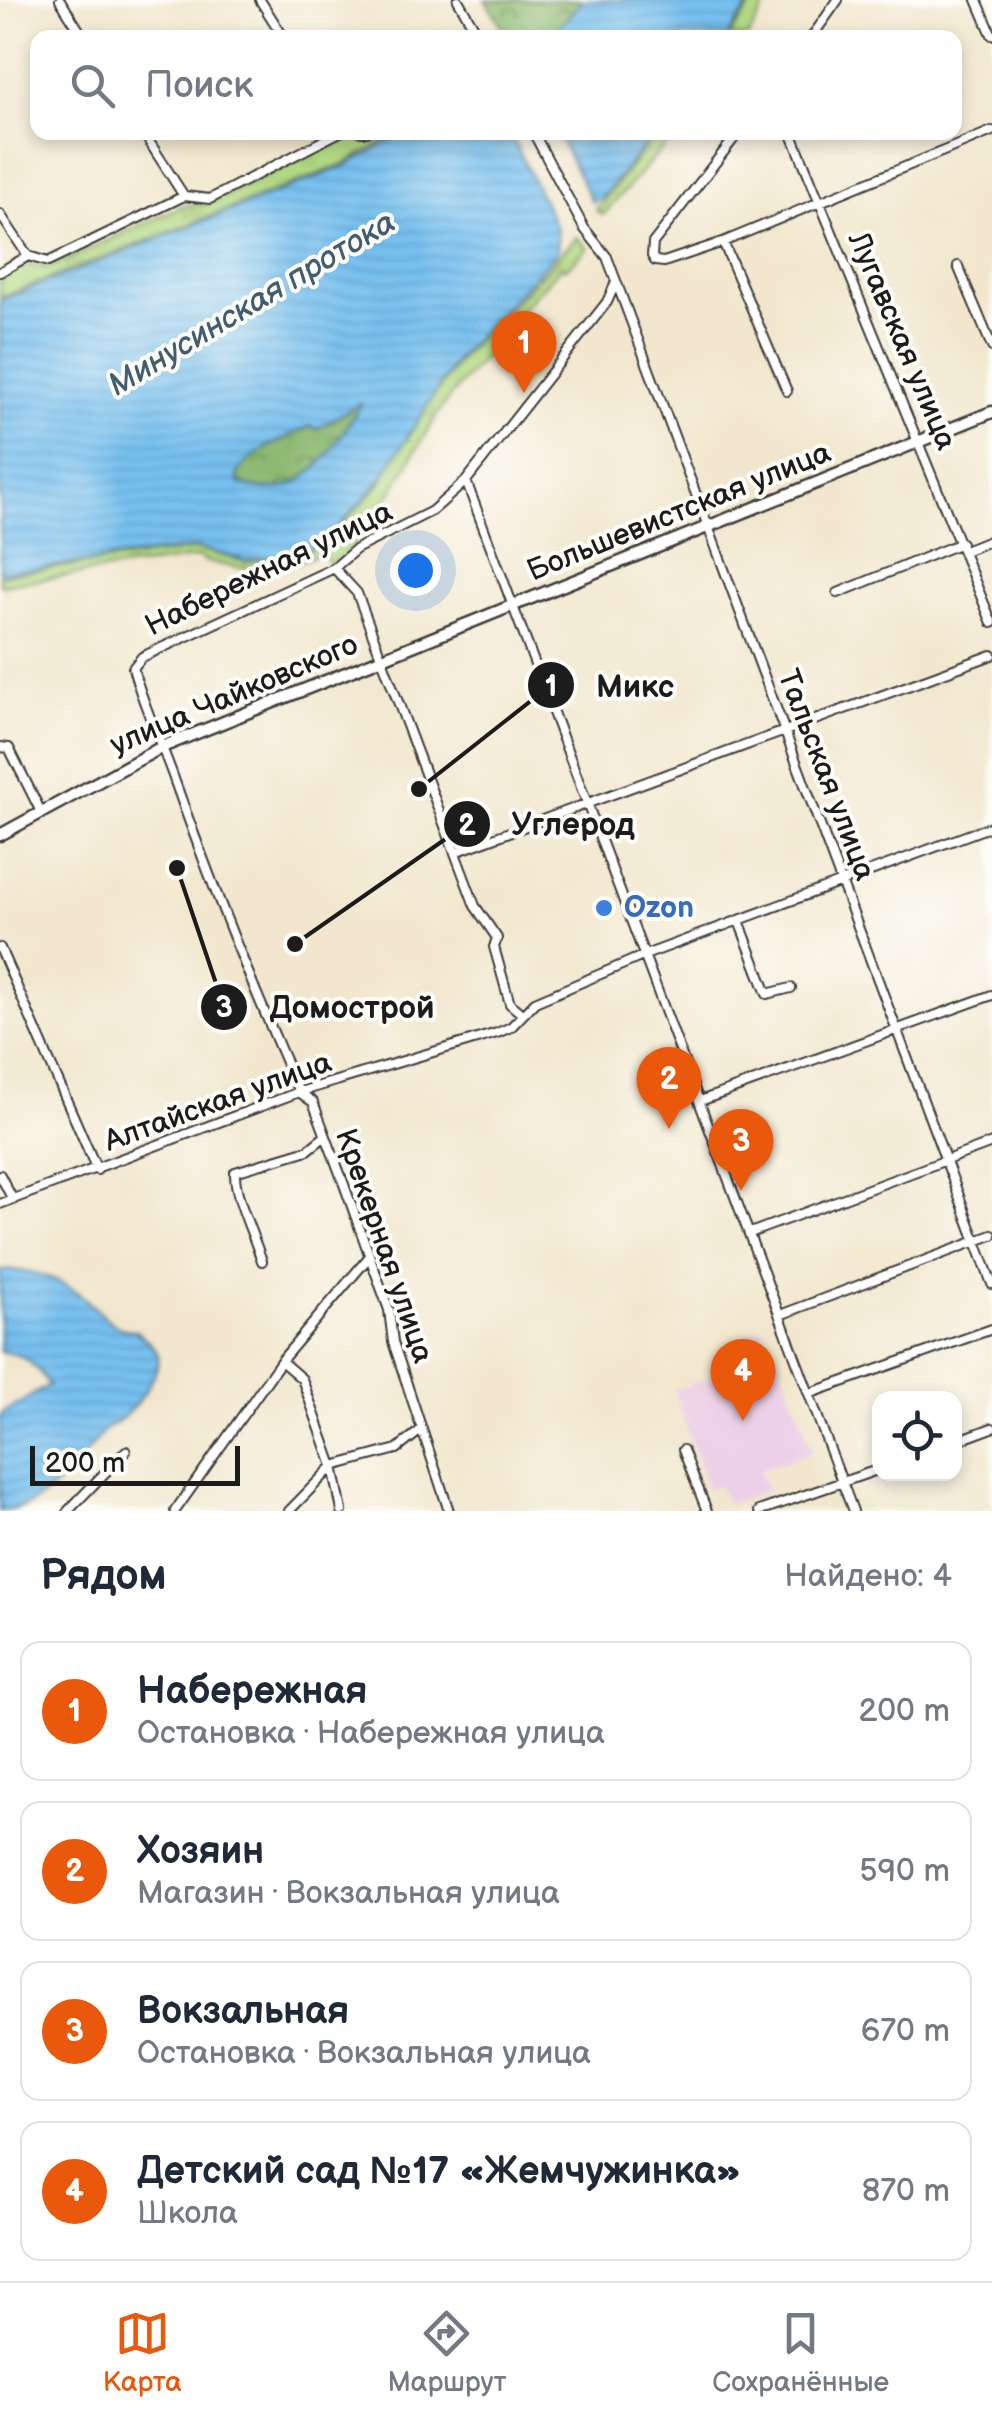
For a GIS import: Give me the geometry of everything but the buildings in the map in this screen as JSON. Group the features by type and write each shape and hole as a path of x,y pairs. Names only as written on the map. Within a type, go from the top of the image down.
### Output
{"main road":[{"name":"Большевистская улица","path":"384,658 992,412"},
{"name":"улица Чайковского","path":"0,835 162,746 384,658"}],"street":[{"path":"60,0 79,30"},
{"path":"260,0 279,30"},
{"path":"458,0 475,30"},
{"path":"817,30 838,0"},
{"path":"977,0 992,35"},
{"path":"733,140 653,243 655,261 664,262 723,242 992,131"},
{"path":"149,140 184,196"},
{"path":"0,214 28,256 48,262 184,196 210,199 324,140"},
{"name":"Тальская улица","path":"536,140 584,228 604,249 992,1284"},
{"name":"Лугавская улица","path":"795,140 992,623"},
{"path":"723,242 787,391"},
{"path":"0,272 28,256"},
{"path":"958,266 992,346"},
{"name":"Набережная улица","path":"133,668 142,657 334,568 356,549 432,510 466,481 607,302 616,282"},
{"path":"607,302 623,303"},
{"path":"466,481 854,1511"},
{"path":"838,593 962,547 992,540"},
{"path":"334,568 357,593 476,906 497,938 494,947 510,1004 522,1014"},
{"path":"456,852 992,654"},
{"name":"Крекерная улица","path":"133,668 220,908 299,1092 312,1102 370,1256 388,1310 393,1342 450,1511"},
{"path":"0,747 9,748 41,812"},
{"name":"Алтайская улица","path":"0,1204 299,1092 457,1048 511,1027 536,1002 645,956 992,826"},
{"path":"739,921 766,994 791,988"},
{"path":"0,948 97,1170"},
{"path":"700,1101 992,995"},
{"path":"262,1261 234,1188 234,1172 308,1150 324,1137"},
{"path":"750,1233 992,1142"},
{"path":"0,1175 12,1200"},
{"path":"780,1315 992,1236"},
{"path":"175,1511 281,1361 370,1256"},
{"path":"810,1394 992,1329"},
{"path":"281,1361 302,1379 332,1466 342,1511"},
{"path":"962,1439 992,1428"},
{"path":"289,1511 332,1466 397,1448 422,1430"},
{"path":"682,1450 707,1511"},
{"path":"68,1511 126,1452"},
{"path":"758,1511 872,1472"}],"shaded area":[{"path":"762,1328 772,1353 778,1357 813,1452 759,1470 767,1491 727,1504 719,1485 707,1489 674,1391 751,1361 743,1336"}],"green space":[{"path":"485,0 583,0 558,30 504,30"},
{"path":"755,0 769,0 752,30 734,30"},
{"path":"339,140 387,140 342,165 0,298 0,273 18,264 50,267 182,206 205,204"},
{"path":"651,140 670,140 603,215 596,210"},
{"path":"577,237 588,248 565,269 562,266 523,307 501,338 497,336 488,349 490,352 438,413 388,498 355,540 355,546 330,564 322,553 264,569 223,565 200,557 0,585 0,575 197,549 246,562 305,553 337,530 379,485 408,433 460,358"},
{"path":"363,400 328,454 300,480 262,489 239,483 236,475 243,464 259,452 311,426 327,424"}],"water":[{"path":"583,0 753,0 732,30 557,30"},
{"name":"Минусинская протока","path":"393,140 513,140 557,229 558,251 458,357 378,484 336,529 304,553 246,561 197,548 0,573 0,300 343,167","holes":["362,402 314,470 282,488 262,489 239,483 237,475 243,466 260,452 310,426 317,429"]},
{"path":"561,140 648,140 601,199 592,202"},
{"path":"0,1270 34,1273 64,1284 114,1324 136,1331 152,1345 158,1364 142,1396 61,1480 33,1502 0,1511 0,1415 49,1385 29,1361 0,1352"}],"place":[{"name":"Набережная","path":"524,393"},
{"name":"Микс","path":"419,789"},
{"name":"Домострой","path":"177,868"},
{"name":"Ozon","path":"604,908"},
{"name":"Углерод","path":"295,944"},
{"name":"Хозяин","path":"669,1129"},
{"name":"Вокзальная","path":"741,1191"},
{"name":"Детский сад №17 «Жемчужинка»","path":"743,1421"}]}
